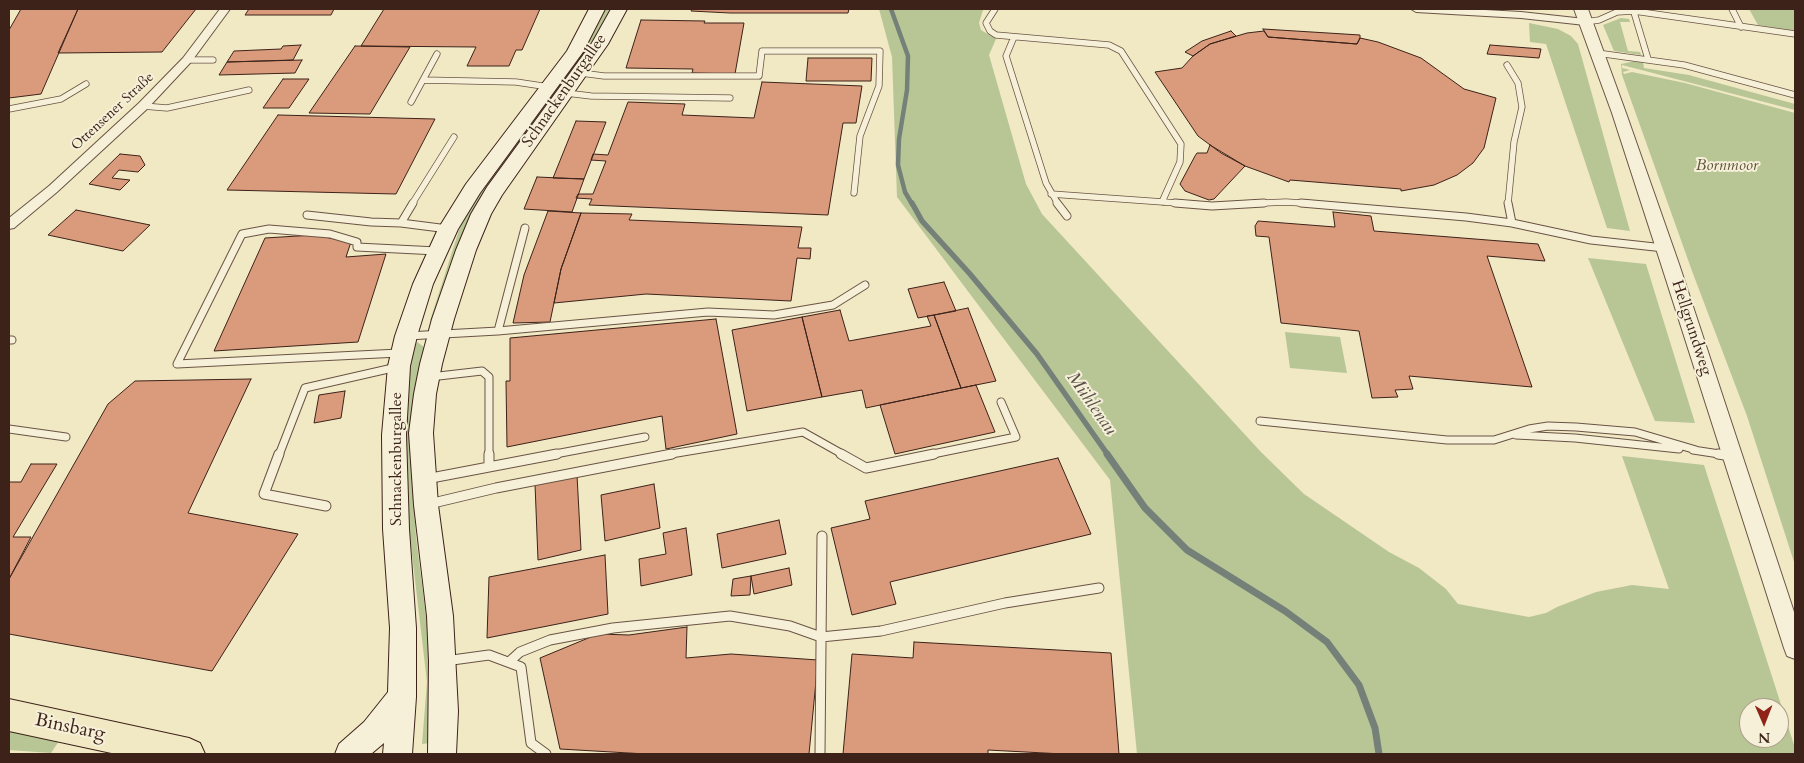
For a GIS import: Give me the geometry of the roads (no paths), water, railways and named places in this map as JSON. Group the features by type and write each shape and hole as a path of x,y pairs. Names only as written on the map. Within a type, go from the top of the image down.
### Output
{"main road":[{"name":"Schnackenburgallee","path":"442,754 444,711 443,661 426,505 422,432 428,377 438,335 466,250 481,214 558,90 597,9"},
{"name":"Schnackenburgallee","path":"397,754 402,697 404,628 396,528 394,414 402,352 416,302 448,229 473,189 558,90 581,73 600,44 619,9"},
{"path":"349,754 380,726 402,697"},
{"name":"Binsbarg","path":"9,715 189,754"}],"street":[{"name":"Ottensener Straße","path":"9,225 52,190 143,106 186,60 225,9"},
{"path":"1416,9 1520,12 1585,22"},
{"name":"Hellgrundweg","path":"1581,9 1664,248 1795,648"}],"lane":[{"path":"995,9 987,18 987,28 996,34 1109,45 1121,51 1181,144 1180,162 1162,202"},
{"path":"1732,9 1741,27"},
{"path":"1585,22 1599,20 1618,12 1634,10 1795,34"},
{"path":"1634,10 1648,59"},
{"path":"1014,37 1006,56 1041,171 1051,194 1067,216"},
{"path":"581,73 604,76 759,76 762,51 880,51 879,86 860,136 854,193"},
{"path":"1597,53 1648,59 1723,74 1795,95"},
{"path":"411,102 437,54"},
{"path":"186,60 213,60"},
{"path":"1507,65 1518,83 1522,107 1514,142 1509,192 1508,208 1512,223"},
{"path":"423,80 516,82 591,96 730,98"},
{"path":"9,109 37,105 61,98 86,84"},
{"path":"143,106 167,108 249,90"},
{"path":"401,223 454,137"},
{"path":"1051,194 1212,206 1262,202 1320,204 1466,217 1512,223 1591,240 1664,248"},
{"path":"307,215 448,229"},
{"path":"498,331 525,228"},
{"path":"402,352 177,364 242,234 269,229 330,234 357,242 357,247 437,251"},
{"path":"326,506 264,494 305,388 402,352 438,335 708,312 774,315 833,305 865,285"},
{"path":"428,377 482,371 489,377 488,467"},
{"path":"426,505 496,488 648,458 803,432 866,468 1016,436 1001,402"},
{"path":"1260,421 1446,440 1494,440 1529,429 1548,426 1576,427 1635,432 1696,450"},
{"path":"9,429 66,437"},
{"path":"1511,435 1575,438 1696,450 1732,457"},
{"path":"424,480 645,437"},
{"path":"820,754 822,536"},
{"path":"509,662 520,652 550,640 613,628 730,616 758,619 821,637 880,632 1005,602 1099,588"},
{"path":"443,661 489,655 521,667 531,744 546,754"}],"waterway":[{"name":"Mühlenau","path":"891,9 908,56 907,90 899,139 898,165 905,192 912,204"},
{"name":"Mühlenau","path":"912,203 922,221 970,274 1037,354 1108,455"},
{"name":"Mühlenau","path":"1107,454 1145,508 1187,550 1285,611 1327,642 1359,685 1375,728 1379,754"}],"park label":[{"name":"Bornmoor","path":"1727,166"}]}
